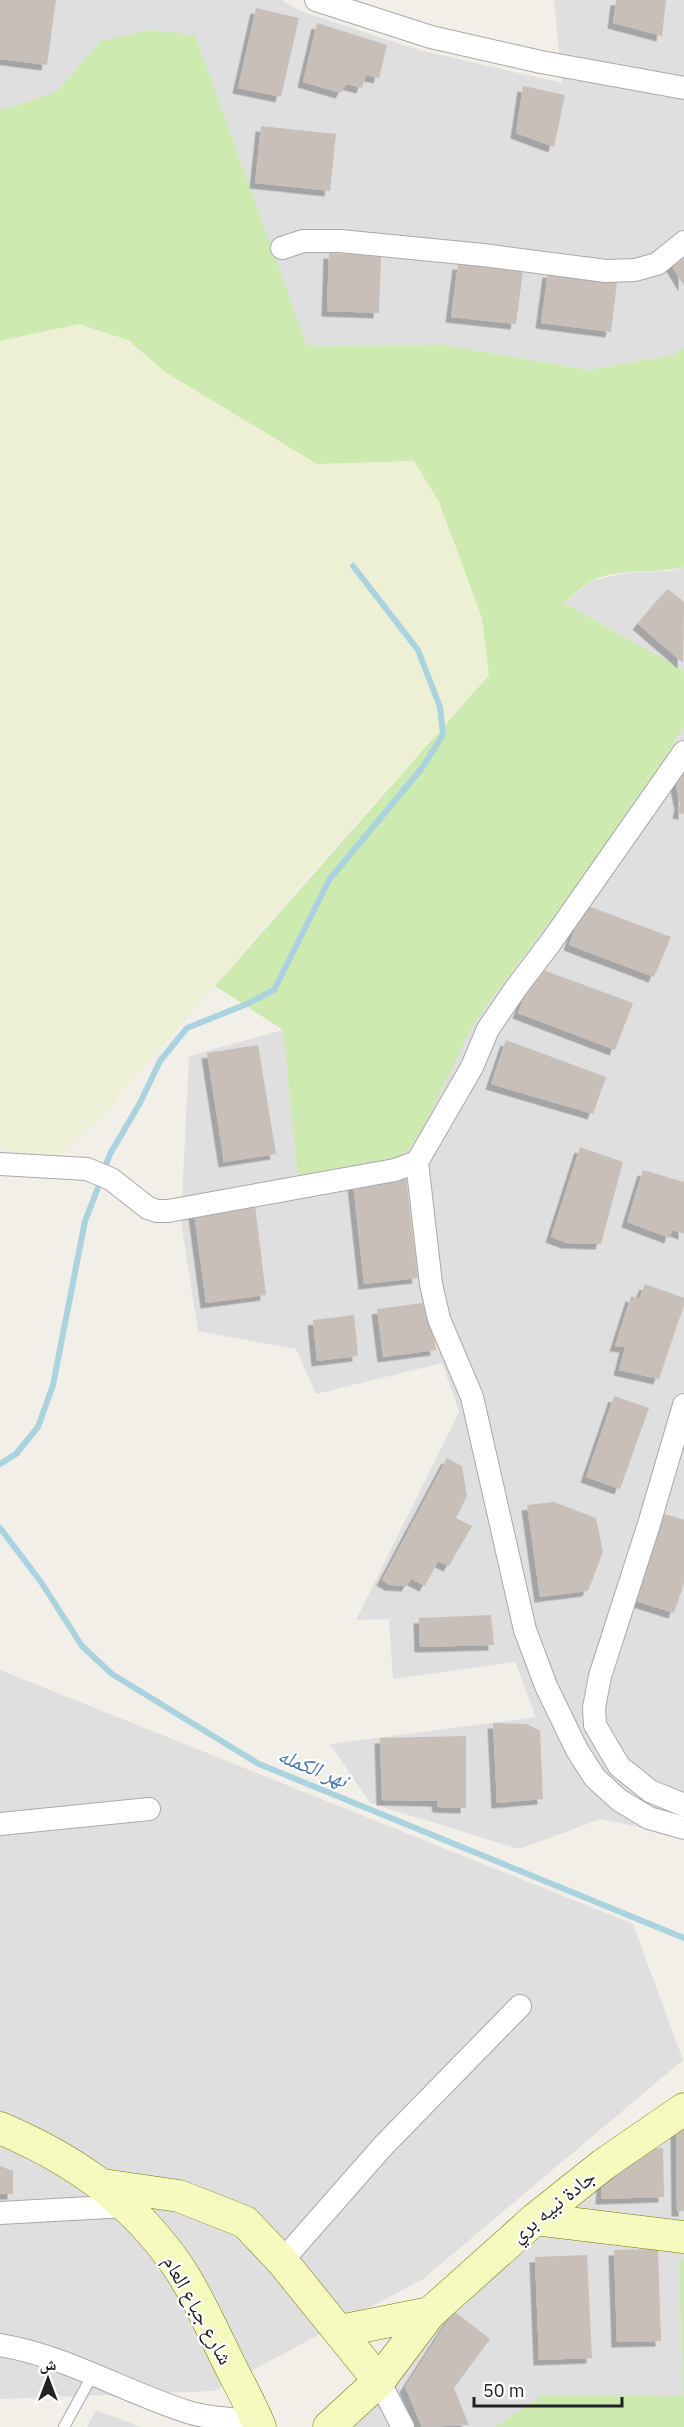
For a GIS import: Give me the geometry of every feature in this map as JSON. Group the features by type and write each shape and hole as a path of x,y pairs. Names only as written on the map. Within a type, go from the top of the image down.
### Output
{"street":[{"path":"316,0 431,38 542,62 684,88"},
{"path":"282,248 303,241 340,241 606,271 635,270 657,264 684,242"},
{"path":"684,752 488,1029 472,1067 417,1162 431,1284 439,1319 472,1397 525,1630 546,1686 577,1750 595,1778 619,1800 649,1818 684,1828"},
{"path":"0,1164 87,1169 111,1179 148,1208 168,1211 395,1170 417,1162"},
{"path":"684,1405 649,1524 600,1676 594,1708 595,1725 619,1766 650,1791 684,1805"},
{"path":"0,1824 149,1809"},
{"path":"282,2261 384,2145 520,2006"},
{"name":"جادة نبيه بري","path":"329,2427 379,2381 430,2313 535,2219 604,2164 684,2109"},
{"name":"شارع جباع العام","path":"0,2128 70,2162 114,2195 143,2221 178,2266 258,2424"},
{"path":"0,2213 114,2195 179,2196 245,2222 282,2261 379,2381 403,2427"},
{"path":"535,2219 684,2237"},
{"path":"340,2331 430,2313"},
{"path":"0,2345 53,2358 189,2412 258,2424"}],"lane":[{"path":"64,2427 93,2374"}],"shaded area":[{"path":"0,0 282,0 300,11 419,50 562,83 554,0 684,0 684,348 673,355 588,370 445,345 307,346 101,41 56,92 0,109"},
{"path":"684,566 684,673 680,668 564,603 592,581 624,573 670,571"},
{"path":"684,726 684,1837 601,1819 519,1849 370,1803 330,1744 536,1717 515,1662 393,1679 389,1619 356,1620 459,1412 442,1363 316,1394 296,1349 198,1331 181,1221 189,1056 283,1030 299,1178 468,1034 643,797"},
{"path":"0,1670 633,1924 683,2060 423,2279 214,2391 0,2399"},
{"path":"684,2095 684,2427 354,2427 421,2346 442,2312 604,2154 663,2104"},
{"path":"96,2410 141,2427 87,2427"}],"green space":[{"path":"150,30 195,35 307,346 445,345 588,370 673,355 684,348 684,566 601,577 587,584 564,603 680,668 684,673 684,726 643,797 468,1034 424,1126 410,1148 396,1159 298,1178 283,1030 215,986 489,675 482,618 439,502 414,461 317,464 165,372 128,340 79,324 0,341 0,109 56,92 101,41"},
{"path":"79,324 128,340 165,372 317,464 414,461 439,502 482,618 489,675 300,886 106,1112 60,1155 8,1151 0,1145 0,341"},
{"path":"679,2260 684,2260 684,2427 495,2427 543,2395 683,2396"}],"building":[{"path":"0,0 56,0 47,65 0,59"},
{"path":"616,0 666,0 662,36 613,23"},
{"path":"256,8 299,18 281,97 238,88"},
{"path":"317,23 387,45 379,78 366,75 362,88 346,84 341,93 303,82"},
{"path":"523,86 565,95 554,147 516,133"},
{"path":"261,126 336,134 330,191 255,183"},
{"path":"684,250 684,286 670,263"},
{"path":"329,253 381,255 379,313 327,311"},
{"path":"458,264 523,271 516,324 451,317"},
{"path":"548,272 617,282 611,332 541,323"},
{"path":"668,589 684,602 683,663 638,624"},
{"path":"684,767 684,814 678,813 680,804 676,785 677,776"},
{"path":"583,904 671,937 654,977 569,945"},
{"path":"535,967 633,1003 615,1050 518,1013"},
{"path":"506,1040 606,1077 593,1114 491,1084"},
{"path":"258,1045 276,1154 224,1162 207,1053"},
{"path":"580,1147 623,1162 601,1244 567,1243 551,1237"},
{"path":"643,1170 684,1182 684,1234 672,1230 670,1238 627,1222"},
{"path":"406,1177 418,1278 364,1284 353,1183"},
{"path":"255,1205 266,1295 206,1303 194,1213"},
{"path":"645,1284 684,1298 684,1305 659,1379 619,1370 625,1347 615,1346 631,1296 639,1299"},
{"path":"430,1302 436,1350 383,1357 377,1309"},
{"path":"354,1315 358,1356 317,1361 313,1320"},
{"path":"614,1396 649,1408 620,1489 586,1477"},
{"path":"447,1458 462,1466 467,1496 456,1518 472,1526 449,1566 438,1561 425,1586 411,1579 407,1586 390,1585 382,1580"},
{"path":"554,1502 596,1518 603,1552 588,1591 540,1597 527,1505"},
{"path":"658,1512 684,1520 684,1583 674,1613 629,1599"},
{"path":"491,1615 494,1645 420,1647 419,1618"},
{"path":"493,1723 527,1724 540,1731 543,1799 497,1803"},
{"path":"466,1736 466,1808 438,1807 437,1801 382,1800 380,1738"},
{"path":"676,2129 684,2129 684,2211 677,2211"},
{"path":"663,2148 664,2197 601,2199 603,2170 644,2149"},
{"path":"0,2166 13,2171 13,2194 0,2194"},
{"path":"658,2249 661,2341 617,2342 614,2250"},
{"path":"587,2255 592,2358 539,2360 535,2257"},
{"path":"454,2311 490,2339 454,2388 469,2425 422,2427 405,2387"}],"waterway":[{"path":"104,1170 110,1154 140,1103 160,1061 187,1028 247,1004 274,990 329,880 422,768 443,735 440,707 418,650 353,566"},
{"path":"0,1464 16,1454 38,1427 53,1385 85,1221 101,1180"},
{"name":"نهر الكمله","path":"0,1528 41,1582 82,1646 112,1674 259,1764 684,1938"}]}
